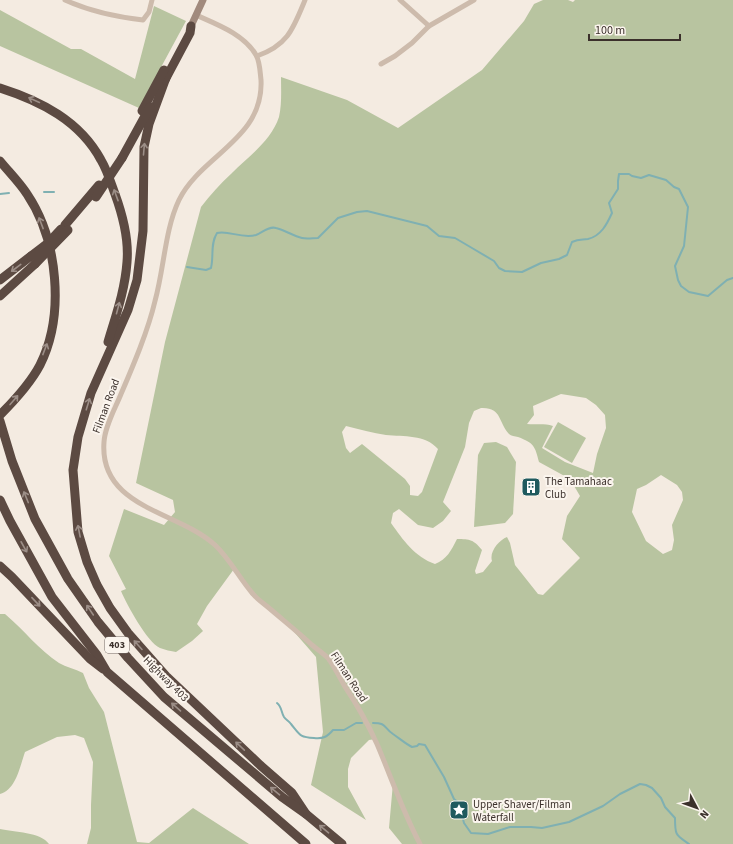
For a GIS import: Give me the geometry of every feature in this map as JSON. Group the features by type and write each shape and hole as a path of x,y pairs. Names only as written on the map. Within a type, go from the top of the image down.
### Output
{"highway":[{"path":"1,296 33,260 67,228 96,197 168,75 190,33 191,26"},
{"path":"67,228 121,156 185,30 191,26"},
{"path":"168,75 148,124 144,147 143,231 137,280 128,310 91,393 78,437 73,470 78,532 87,562 97,585 110,608 128,633 166,676 292,793 306,814"},
{"path":"0,88 39,102 53,110 80,132 94,147 102,161 122,214 126,238 126,279 100,372"},
{"path":"0,161 28,195 40,219 52,255 55,298 50,338 40,365 28,384 0,415"},
{"path":"0,280 33,260"},
{"name":"Highway 403","path":"0,421 12,461 35,519 68,579 98,622 128,658 164,697 282,797 306,814 342,844"},
{"name":"403","path":"0,500 52,597 97,655 107,672 306,844"},
{"path":"0,566 90,659 107,672"}],"main road":[{"path":"191,26 203,0"}],"street":[{"path":"65,0 79,6 127,18 143,20 149,12 152,0"},
{"path":"196,15 236,36 248,45 257,56 268,52 290,34 305,0"},
{"path":"400,0 428,26"},
{"path":"381,64 395,56 412,43 428,26 474,0"},
{"name":"Filman Road","path":"257,56 260,66 261,94 257,109 250,123 190,184 180,197 173,213 155,304 127,381 106,429 104,458 107,468 123,493 212,542 226,556 254,595 327,658 350,693 375,741 410,826 420,844"}],"green space":[{"path":"543,0 568,0 573,2 575,0 733,0 733,844 402,844 389,828 393,783 376,739 369,740 351,758 348,769 348,787 366,820 311,785 323,732 316,657 282,618 251,595 234,569 207,606 197,624 203,631 176,652 160,648 149,639 133,614 121,591 126,589 109,556 124,509 164,525 175,512 173,500 136,483 165,342 201,207 219,185 259,148 271,133 280,112 281,77 347,100 398,128 482,70 524,21 534,4","holes":["561,394 586,398 596,405 605,415 606,428 597,454 593,473 565,462 542,448 553,426 543,424 527,424 534,415 533,406","481,408 493,410 499,416 509,434 531,443 535,449 539,462 570,479 580,496 567,516 562,539 580,558 543,595 538,594 515,565 510,543 507,537 495,547 491,558 492,561 483,572 476,574 475,571 482,550 474,542 457,539 443,560 435,564 421,557 415,552 405,542 391,523 393,513 399,509 418,525 433,528 443,521 451,511 443,502 465,447 469,423 474,411","346,426 386,435 414,437 433,444 438,449 422,492 418,496 410,495 410,486 405,479 362,444 350,453 346,448 342,432","661,475 677,485 682,492 683,500 672,525 674,540 672,550 663,554 646,541 632,512 637,489"]},
{"path":"154,6 186,21 139,108 0,46 0,10 71,49 81,49 135,79"},
{"path":"558,422 586,438 572,463 544,447"},
{"path":"496,442 507,447 516,462 513,514 505,523 474,527 478,455 484,443"},
{"path":"0,614 5,614 45,652 59,663 83,673 89,688 104,712 137,842 149,843 193,808 249,844 87,844 91,828 93,762 84,738 75,735 57,737 25,752 14,783 5,792 0,794"},
{"path":"0,829 34,835 45,840 49,844 0,844"}],"waterway":[{"path":"187,267 206,270 211,268 213,246 217,233 222,232 251,236 273,228 302,238 318,238 338,218 357,212 367,211 427,226 439,236 455,238 494,261 499,268 505,271 522,272 541,263 559,259 567,255 572,242 588,239 597,235 606,225 612,213 609,203 618,189 619,174 629,174 641,178 649,175 666,180 674,187 679,189 688,207 684,246 675,266 681,286 689,292 708,296 727,280 733,278"},
{"path":"44,192 54,192"},
{"path":"0,194 9,193"},
{"path":"277,703 280,706 285,718 298,733 305,737 322,738 327,736 333,730 344,730 356,723 362,723"},
{"path":"373,723 383,725 390,732 412,747 419,744 425,745 444,777 454,799 459,803 464,823 471,833 488,834 510,827 542,828 569,822 603,806 620,794 640,784 652,788 661,798 665,807 675,818 675,828 677,834 681,839 689,844"}],"place":[{"name":"The Tamahaac Club","path":"531,487"},
{"name":"Upper Shaver/Filman Waterfall","path":"459,810"}]}
